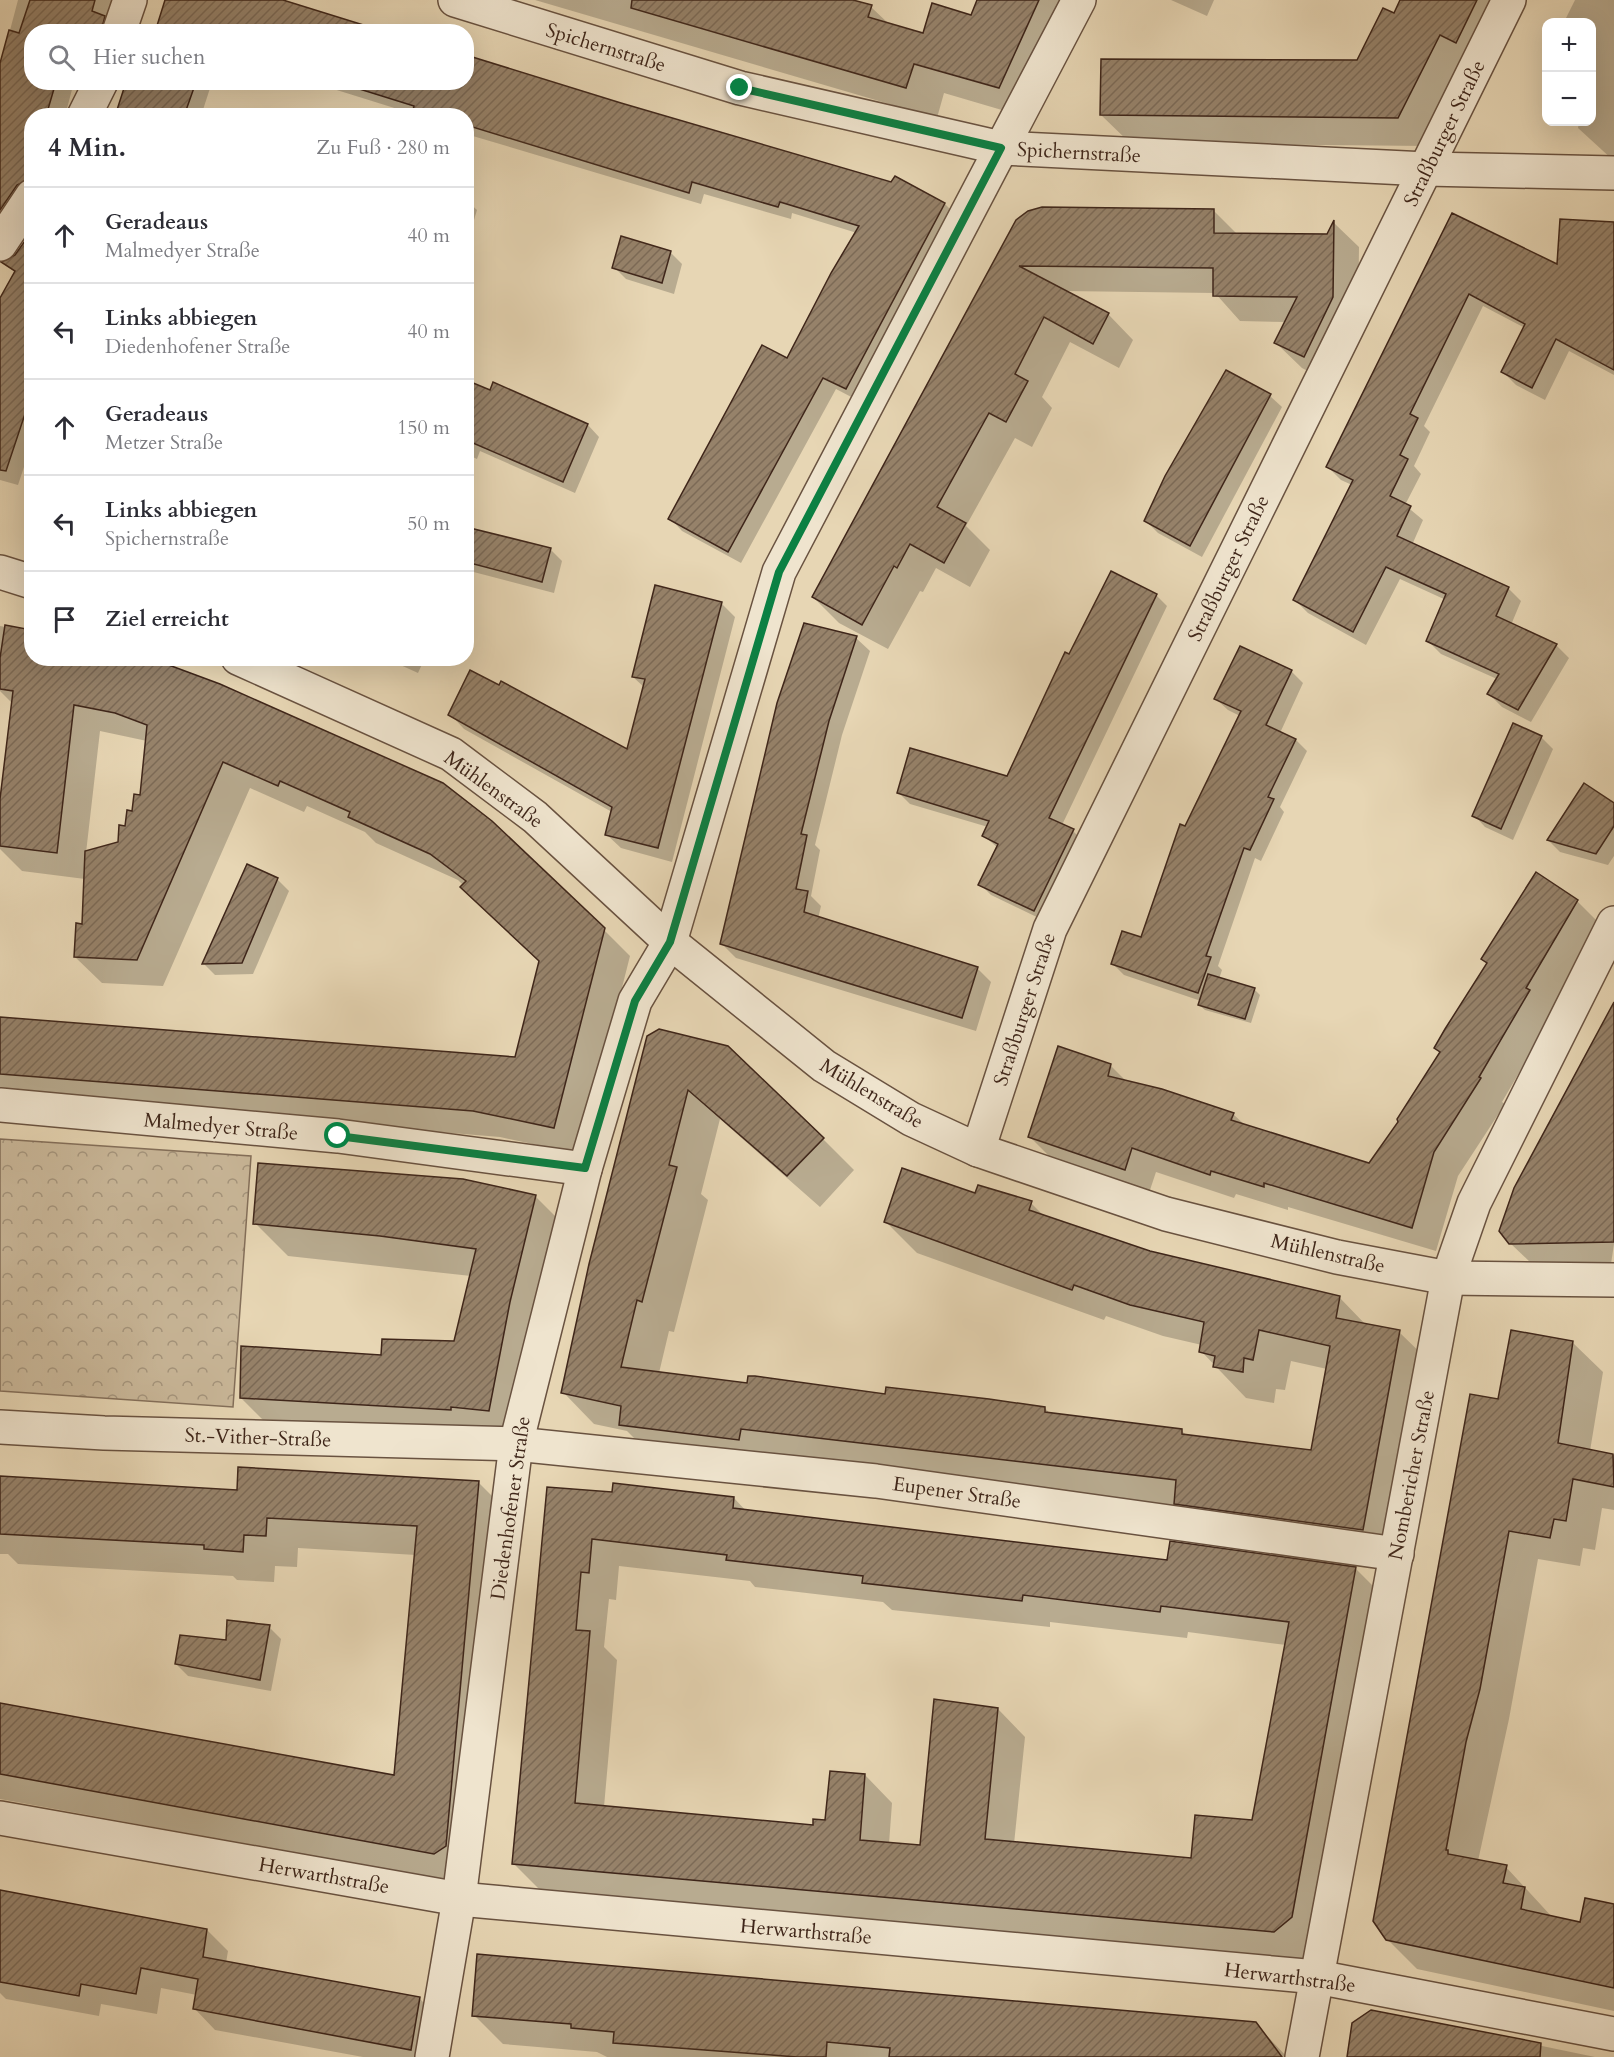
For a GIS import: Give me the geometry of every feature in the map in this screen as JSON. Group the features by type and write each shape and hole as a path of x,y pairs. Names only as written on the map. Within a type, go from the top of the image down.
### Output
{"street":[{"path":"122,24 130,0"},
{"name":"Spichernstraße","path":"455,0 740,88 1001,148 1426,169 1614,173"},
{"name":"Diedenhofener Straße","path":"432,2057 459,1899 516,1444 585,1168 635,1001 670,942 779,572 1079,0"},
{"name":"Straßburger Straße","path":"978,1150 1050,929 1509,0"},
{"path":"88,108 97,90"},
{"path":"0,244 24,208"},
{"path":"0,572 24,580"},
{"name":"Mühlenstraße","path":"256,666 450,754 536,817 670,942 824,1066 911,1119 978,1150 1166,1214 1337,1257 1448,1278 1614,1280"},
{"name":"Nombericher Straße","path":"1302,2057 1448,1278 1474,1203 1614,923"},
{"name":"Malmedyer Straße","path":"0,1105 338,1136 585,1168"},
{"name":"St.-Vither-Straße","path":"0,1427 104,1433 516,1444"},
{"name":"Eupener Straße","path":"516,1444 876,1481 1397,1554"},
{"name":"Herwarthstraße","path":"0,1818 459,1899 1317,1977 1614,2034"}],"green space":[{"path":"0,1139 251,1156 233,1407 0,1391"}],"building":[{"path":"30,0 95,0 92,11 105,16 103,24 24,24 24,90 54,90 48,108 24,108 24,182 17,185 0,210 0,63 9,30 19,33"},
{"path":"165,0 283,0 360,24 158,24"},
{"path":"632,0 853,0 872,5 868,17 923,33 932,3 971,15 977,0 1039,0 999,88 914,64 906,88 631,8"},
{"path":"1400,0 1477,0 1456,43 1440,35 1398,118 1100,115 1101,59 1357,60 1383,8 1394,13"},
{"path":"474,57 891,182 895,176 945,203 846,389 823,378 728,552 668,519 762,345 787,358 831,273 859,226 780,202 778,207 692,182 689,193 474,127 474,108 414,108 414,106 363,90 474,90"},
{"path":"123,90 193,90 187,108 118,108"},
{"path":"1042,207 1214,209 1214,233 1327,234 1334,220 1333,297 1304,357 1274,343 1297,297 1213,296 1213,268 1019,266 1109,313 1093,344 1044,317 1015,374 1028,381 1006,422 989,413 937,507 966,523 944,563 910,544 897,568 894,566 862,625 812,597 1016,220 1028,211"},
{"path":"1452,213 1557,264 1560,219 1614,222 1614,370 1556,339 1532,388 1501,372 1525,324 1469,294 1410,414 1418,418 1400,455 1408,459 1390,496 1411,506 1397,536 1509,587 1496,616 1557,644 1518,710 1487,694 1499,674 1426,641 1446,594 1386,567 1353,632 1293,600 1353,480 1326,467"},
{"path":"621,236 671,251 662,283 612,268"},
{"path":"24,242 24,417 6,471 0,470 0,298 15,271 1,262 15,255"},
{"path":"1226,370 1271,394 1190,546 1144,521 1165,476"},
{"path":"493,382 588,424 563,482 474,443 474,383 490,390"},
{"path":"474,529 551,548 542,582 474,564"},
{"path":"1111,571 1157,594 1049,818 1074,829 1034,911 978,885 998,844 982,836 989,821 897,793 910,748 1007,776 1065,652 1069,654"},
{"path":"655,585 722,602 658,848 605,835 612,807 448,715 470,670 499,685 501,681 627,749 645,679 632,677"},
{"path":"804,623 857,636 829,721 801,834 807,835 796,889 808,891 804,912 978,967 962,1018 720,944 777,703"},
{"path":"5,625 24,629 24,666 172,666 220,684 443,783 492,821 605,928 554,1128 473,1111 0,1074 0,1017 515,1057 539,961 460,887 466,881 430,854 348,817 350,812 280,781 278,786 223,762 137,960 74,957 76,923 82,924 85,851 118,842 119,825 125,826 127,810 132,811 134,794 140,795 147,725 115,713 74,705 57,853 0,846 0,799 13,691 0,689 0,658"},
{"path":"1240,646 1292,670 1266,725 1296,739 1268,797 1274,799 1250,850 1244,848 1206,956 1211,957 1198,993 1111,964 1122,931 1141,937 1180,824 1185,826 1241,711 1214,699"},
{"path":"1513,723 1542,736 1501,829 1472,816"},
{"path":"1584,783 1614,803 1614,826 1596,854 1547,840"},
{"path":"247,864 278,878 242,963 202,964"},
{"path":"1536,872 1578,900 1526,988 1530,990 1479,1077 1481,1078 1434,1152 1412,1228 1264,1183 1264,1187 1211,1171 1210,1175 1132,1148 1125,1170 1028,1137 1058,1046 1111,1064 1108,1076 1162,1089 1234,1113 1231,1120 1369,1163 1398,1122 1397,1119 1440,1052 1434,1048 1487,963 1481,959"},
{"path":"1208,974 1255,988 1245,1019 1198,1005"},
{"path":"1614,1002 1614,1242 1509,1244 1499,1231 1514,1188"},
{"path":"659,1029 728,1046 824,1138 787,1176 688,1090 669,1165 677,1167 642,1302 637,1300 621,1367 747,1383 748,1376 755,1376 885,1394 886,1387 989,1399 1045,1407 1045,1412 1182,1429 1182,1434 1311,1450 1330,1346 1259,1330 1253,1360 1244,1358 1243,1372 1213,1367 1215,1356 1199,1352 1204,1322 1130,1305 1074,1285 1072,1290 884,1222 902,1168 975,1193 978,1185 1032,1201 1029,1210 1150,1251 1340,1296 1336,1318 1400,1330 1363,1530 1174,1504 1176,1480 741,1429 739,1440 619,1425 621,1406 561,1393 589,1264 647,1036"},
{"path":"258,1163 463,1179 536,1195 510,1302 489,1411 451,1407 451,1410 240,1398 241,1346 381,1355 382,1339 454,1341 476,1249 380,1236 253,1224"},
{"path":"1511,1330 1573,1341 1558,1443 1613,1454 1614,1487 1573,1479 1566,1521 1554,1519 1550,1538 1509,1531 1480,1689 1466,1742 1446,1850 1448,1854 1507,1865 1503,1883 1525,1887 1521,1909 1580,1922 1585,1898 1614,1904 1614,1988 1386,1940 1373,1921 1470,1394 1498,1399"},
{"path":"238,1467 479,1481 446,1846 434,1854 0,1774 0,1703 394,1775 417,1526 267,1518 266,1536 244,1535 243,1552 204,1549 204,1545 0,1534 0,1476 237,1490"},
{"path":"613,1483 734,1497 733,1508 1167,1560 1170,1541 1356,1567 1292,1917 1274,1932 512,1864 547,1487 612,1492","holes":["592,1539 727,1555 726,1560 863,1576 862,1583 1022,1601 1023,1595 1160,1612 1161,1606 1289,1622 1252,1820 1195,1815 1191,1858 985,1839 998,1708 934,1699 920,1845 860,1840 865,1774 830,1771 825,1820 813,1819 813,1825 575,1803 590,1631 576,1630 581,1572 589,1573"]},
{"path":"227,1620 270,1625 260,1680 175,1664 180,1635 226,1640"},
{"path":"0,1890 207,1929 203,1957 420,1997 411,2050 193,2009 198,1979 141,1968 136,1994 81,1984 79,1996 0,1982"},
{"path":"477,1954 1256,2022 1282,2057 889,2057 890,2048 827,2042 826,2057 797,2057 613,2043 614,2032 571,2028 571,2024 472,2016"},
{"path":"1371,2010 1541,2043 1540,2057 1347,2057 1352,2023"}],"route":[{"path":"338,1136 585,1168 635,1001 670,942 779,572 1001,148 740,88"}]}
